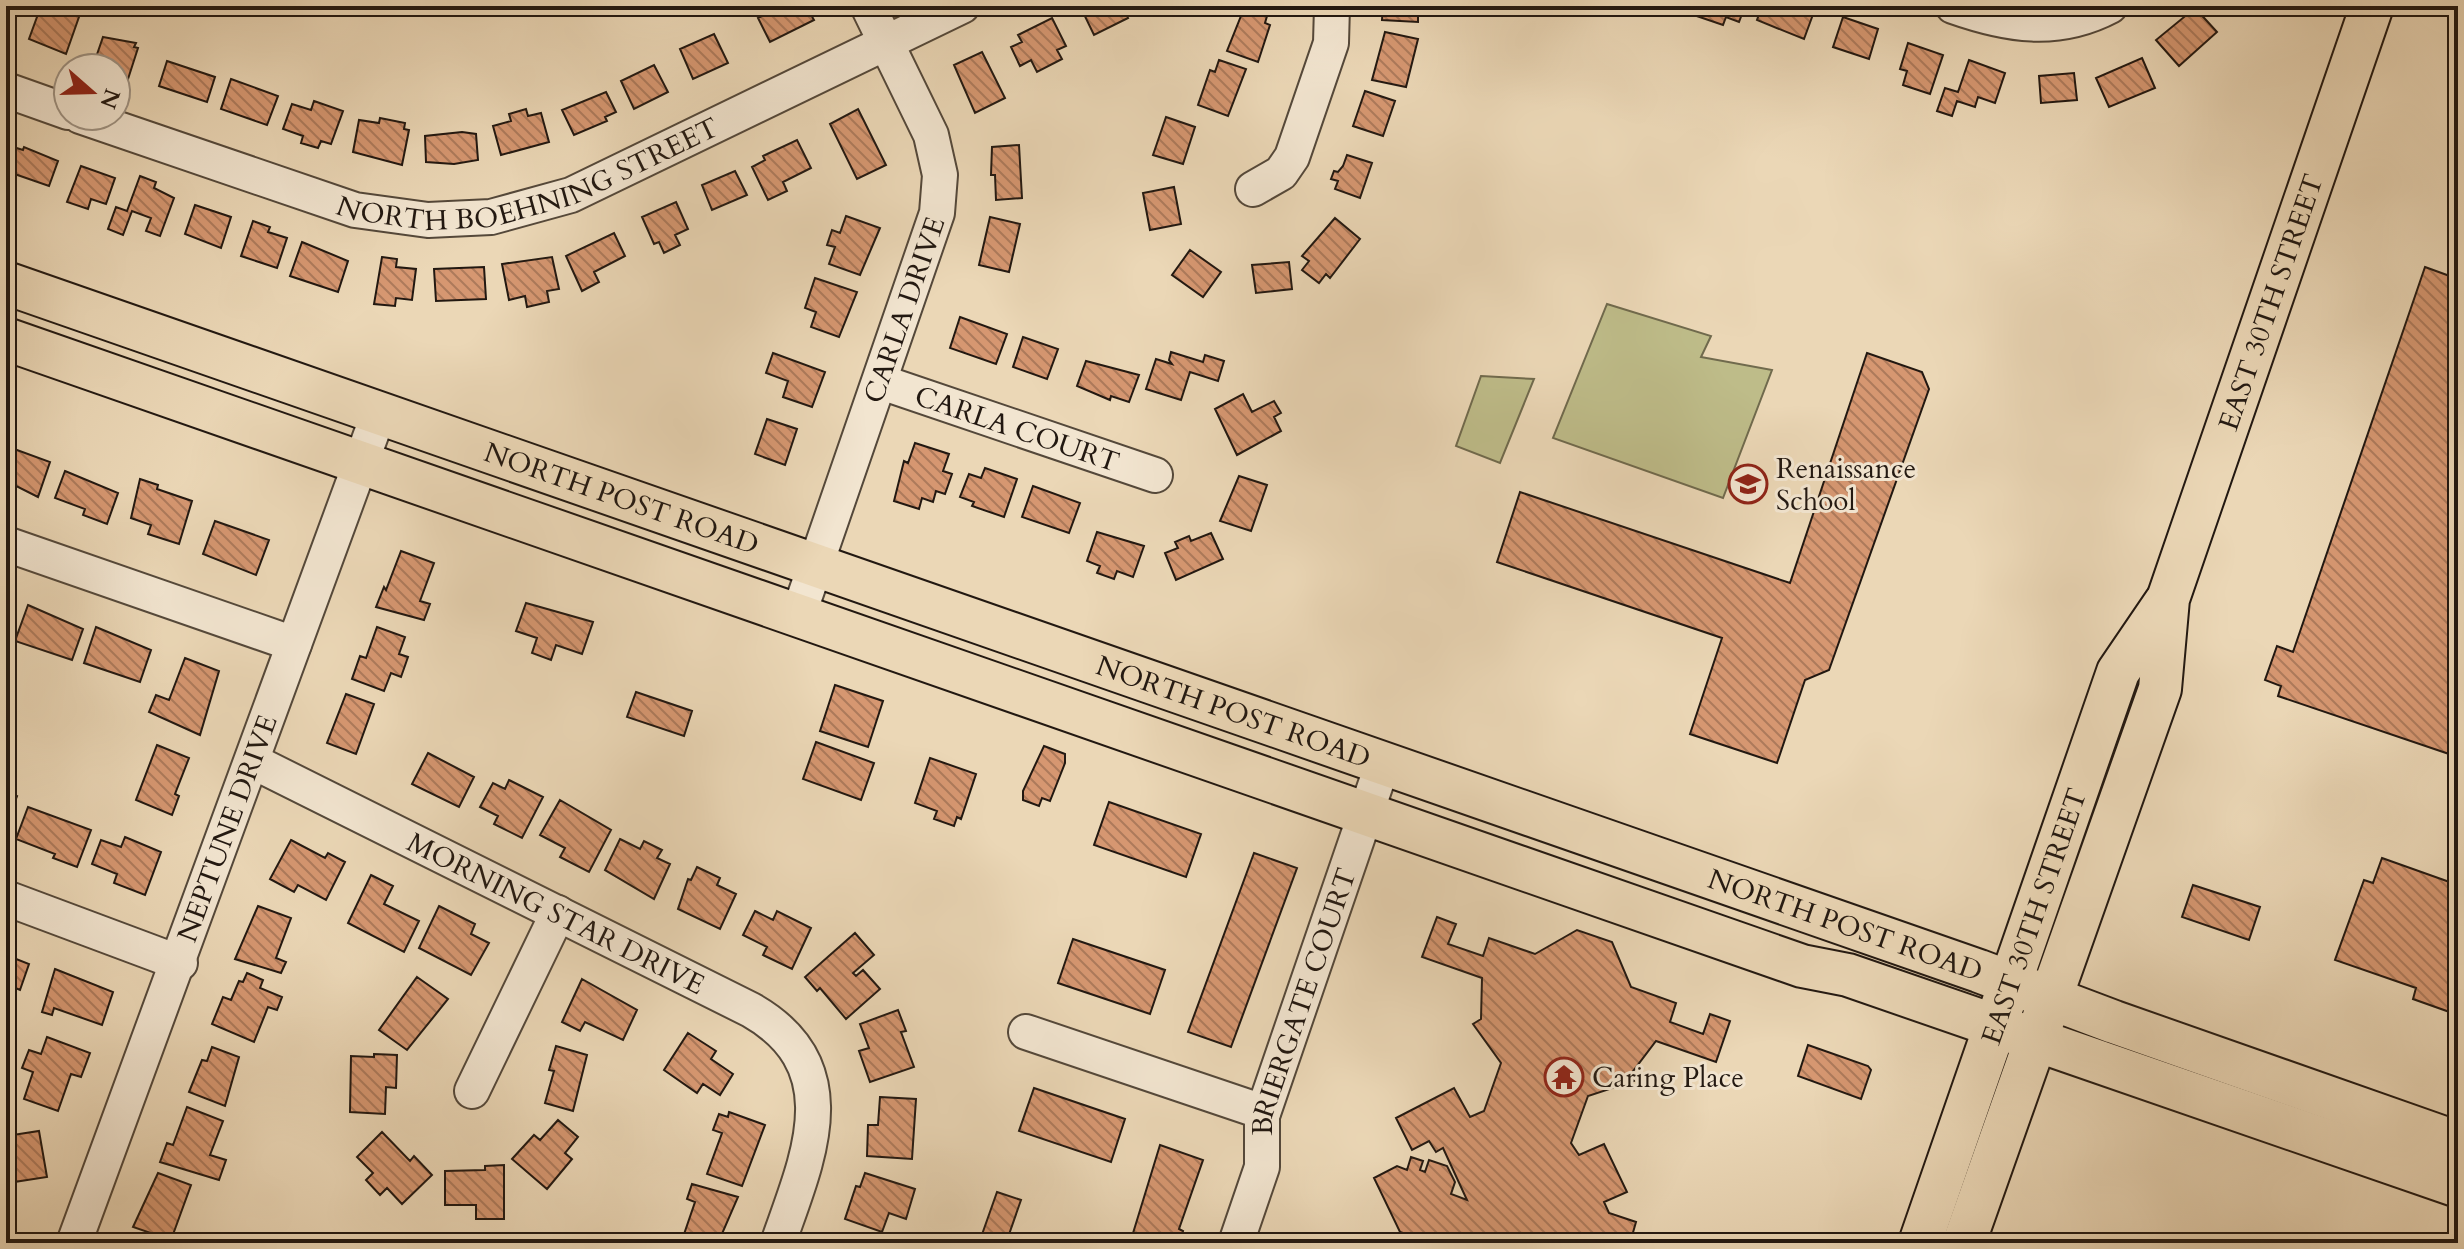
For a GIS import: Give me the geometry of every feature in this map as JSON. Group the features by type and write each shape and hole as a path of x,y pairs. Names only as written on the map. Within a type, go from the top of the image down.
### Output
{"main road":[{"name":"EAST 30TH STREET","path":"1920,1243 2014,1033 2049,997 2160,689 2168,599 2372,6"},
{"name":"NORTH POST ROAD","path":"6,283 2011,983 2458,1143"},
{"name":"NORTH POST ROAD","path":"6,339 1802,966 1848,975 2458,1186"},
{"name":"EAST 30TH STREET","path":"1964,1243 2014,1033 2011,983 2118,672 2168,599"}],"street":[{"name":"CARLA DRIVE","path":"798,616 937,213 940,175 931,135 868,6"},
{"name":"NORTH BOEHNING STREET","path":"127,132 355,210 407,219 459,220 512,213 571,195 962,6"},
{"path":"1253,189 1281,173 1292,157 1331,43 1332,6"},
{"path":"1953,6 1997,21 2027,25 2067,22 2110,6"},
{"path":"6,90 52,106"},
{"name":"CARLA COURT","path":"881,382 1155,475"},
{"name":"NEPTUNE DRIVE","path":"74,1243 180,963 379,413"},
{"path":"6,544 294,644"},
{"name":"MORNING STAR DRIVE","path":"252,761 764,1018 785,1037 803,1065 814,1107 813,1139 778,1243"},
{"name":"BRIERGATE COURT","path":"1236,1243 1262,1167 1263,1112 1383,763"},
{"path":"6,898 180,963"},
{"path":"472,1091 558,913"},
{"path":"1026,1032 1263,1112"}],"shaded area":[{"path":"1607,304 1711,336 1701,357 1772,370 1723,498 1553,438"},
{"path":"1481,376 1534,379 1500,463 1456,446"}],"building":[{"path":"41,6 58,6 80,14 67,52 29,39"},
{"path":"782,6 806,6 814,20 770,42 758,18"},
{"path":"1080,6 1121,6 1128,18 1094,35"},
{"path":"1245,6 1270,6 1265,23 1270,25 1258,62 1227,51"},
{"path":"1383,6 1418,6 1418,22 1382,20"},
{"path":"1690,6 1745,6 1739,22 1726,17 1723,25 1688,13"},
{"path":"1762,6 1815,9 1804,39 1757,20"},
{"path":"2195,8 2217,32 2179,66 2156,40"},
{"path":"1843,17 1878,29 1869,59 1833,47"},
{"path":"1052,18 1066,46 1057,50 1062,59 1037,72 1031,60 1020,66 1011,47 1022,42 1018,35"},
{"path":"1385,32 1418,39 1406,87 1372,80"},
{"path":"714,34 728,63 693,79 680,49"},
{"path":"103,37 136,43 134,47 138,48 132,67 132,52 98,52"},
{"path":"1908,43 1943,55 1930,94 1903,85 1907,71 1900,69"},
{"path":"982,52 1005,98 975,113 954,65"},
{"path":"2142,58 2155,88 2109,107 2096,78"},
{"path":"1219,60 1246,69 1228,116 1198,105 1210,70 1215,72"},
{"path":"1969,60 2005,73 1995,103 1978,97 1975,107 1957,101 1952,116 1937,111 1945,88 1958,92"},
{"path":"167,61 215,77 207,102 159,86"},
{"path":"654,65 668,92 634,109 621,81"},
{"path":"2074,73 2077,100 2041,103 2039,76"},
{"path":"231,79 278,96 267,125 221,109"},
{"path":"1365,91 1395,101 1383,136 1353,126"},
{"path":"606,92 616,112 605,117 607,121 574,135 562,110"},
{"path":"314,101 343,111 331,144 321,141 318,148 301,143 303,136 283,129 292,104 311,110"},
{"path":"526,109 528,116 541,113 549,142 501,155 493,126 511,121 509,114"},
{"path":"858,109 886,165 857,179 830,124"},
{"path":"1166,117 1195,127 1183,164 1153,155"},
{"path":"380,118 405,123 404,129 409,130 402,165 353,152 359,120 379,123"},
{"path":"462,132 476,134 478,160 454,164 426,162 425,136"},
{"path":"797,140 811,168 783,182 787,191 768,200 752,167 765,160 763,156"},
{"path":"1019,145 1022,198 996,200 995,175 991,175 992,147"},
{"path":"10,146 23,150 24,147 58,161 49,186 6,171"},
{"path":"1347,155 1372,163 1360,198 1335,189 1338,181 1331,179 1334,171 1338,172 1343,166"},
{"path":"81,166 115,178 106,204 91,199 88,209 67,202"},
{"path":"735,171 747,195 712,210 702,185"},
{"path":"140,176 156,182 154,188 174,198 160,236 146,231 151,218 132,211 123,235 108,229 116,207 127,211"},
{"path":"1174,187 1181,224 1150,230 1143,193"},
{"path":"676,202 688,229 675,235 680,245 664,253 659,242 654,244 642,217"},
{"path":"195,205 231,217 221,248 185,234"},
{"path":"846,216 880,228 860,275 829,264 835,247 827,245 832,230 840,233"},
{"path":"990,217 1020,224 1009,272 979,265"},
{"path":"1335,218 1360,239 1330,278 1326,274 1319,283 1302,270 1309,261 1302,256"},
{"path":"253,221 270,227 268,232 287,238 277,268 241,256"},
{"path":"614,233 625,256 594,272 599,282 582,291 566,256"},
{"path":"302,242 348,261 338,292 290,276"},
{"path":"1190,250 1221,272 1203,297 1172,275"},
{"path":"382,257 397,259 396,267 416,269 412,300 396,298 395,306 374,304"},
{"path":"552,257 559,289 547,291 549,302 527,307 525,296 509,300 502,264"},
{"path":"1289,262 1292,289 1256,293 1252,265"},
{"path":"484,267 486,299 436,301 434,269"},
{"path":"2425,267 2458,279 2458,757 2278,696 2281,686 2265,680 2277,646 2293,652"},
{"path":"815,278 857,292 839,337 811,327 816,312 805,308"},
{"path":"960,317 1007,334 996,364 950,348"},
{"path":"1023,337 1058,349 1047,379 1013,367"},
{"path":"1171,352 1203,362 1205,355 1224,361 1218,381 1190,372 1181,400 1146,389 1156,359 1172,364 1169,360"},
{"path":"773,353 825,372 812,407 783,397 788,381 766,373"},
{"path":"1867,353 1922,372 1929,389 1829,670 1805,680 1777,763 1690,734 1722,638 1497,562 1520,492 1790,583"},
{"path":"1086,361 1139,375 1129,402 1111,396 1110,400 1077,386"},
{"path":"1243,394 1252,412 1274,401 1281,413 1274,417 1281,431 1237,455 1215,409"},
{"path":"767,419 797,429 785,465 755,454"},
{"path":"915,443 949,454 943,471 952,474 945,494 936,491 933,502 922,498 919,509 894,501 904,461 908,463"},
{"path":"6,446 50,462 38,497 6,481"},
{"path":"985,468 1017,479 1004,517 972,506 974,502 960,497 969,474 981,478"},
{"path":"65,471 118,493 107,524 83,515 85,509 55,498"},
{"path":"1239,476 1267,485 1251,531 1220,521"},
{"path":"140,479 158,485 157,489 192,501 179,544 148,534 151,525 131,518"},
{"path":"1033,486 1080,503 1069,533 1022,517"},
{"path":"215,521 269,540 256,575 203,554"},
{"path":"1097,532 1144,546 1133,577 1117,571 1114,579 1097,573 1100,566 1087,561"},
{"path":"1211,533 1223,559 1176,580 1165,553 1178,548 1175,542 1189,536 1191,541"},
{"path":"401,551 434,563 420,601 430,604 424,620 376,607"},
{"path":"526,603 593,622 582,654 556,645 551,660 532,653 537,638 516,631"},
{"path":"28,605 83,629 72,660 15,641"},
{"path":"96,627 151,650 140,682 84,663"},
{"path":"377,627 405,637 399,654 408,657 401,677 391,673 384,691 352,679 360,656 366,658"},
{"path":"185,658 219,671 200,735 149,712 156,695 169,700"},
{"path":"835,685 883,701 868,747 820,731"},
{"path":"636,692 692,711 684,736 627,717"},
{"path":"346,694 374,704 356,754 327,743"},
{"path":"816,742 874,763 861,800 803,779"},
{"path":"157,745 189,758 175,794 179,796 172,815 136,800"},
{"path":"1044,746 1065,754 1065,763 1050,801 1042,798 1039,806 1023,800 1023,791"},
{"path":"428,753 474,777 459,807 412,784"},
{"path":"930,758 976,774 961,819 957,817 954,826 934,819 937,811 915,803"},
{"path":"509,780 543,797 522,838 494,824 498,816 480,807 493,783 505,789"},
{"path":"6,792 17,796 6,826"},
{"path":"560,800 611,830 589,872 560,857 565,848 540,835"},
{"path":"1109,802 1201,834 1186,877 1094,845"},
{"path":"28,807 91,830 77,867 53,858 55,854 16,839"},
{"path":"125,837 161,852 145,895 114,883 117,874 92,864 101,840 121,847"},
{"path":"620,839 640,849 644,841 662,850 657,858 670,864 654,899 605,870"},
{"path":"291,840 325,858 328,853 345,862 326,900 298,885 294,892 270,879"},
{"path":"1254,853 1297,868 1231,1047 1188,1032"},
{"path":"2382,858 2458,885 2458,1015 2413,999 2416,988 2335,960 2364,880 2373,883"},
{"path":"697,867 720,878 717,885 736,894 720,929 678,909 688,879 691,880"},
{"path":"371,875 393,886 384,904 419,921 404,952 348,923"},
{"path":"2193,885 2260,907 2249,940 2182,917"},
{"path":"258,906 291,918 276,958 286,962 281,973 235,959"},
{"path":"439,906 475,924 471,934 489,943 471,975 419,948"},
{"path":"755,911 773,920 777,911 811,928 792,969 763,955 767,947 743,935"},
{"name":"Caring Place","path":"1437,917 1456,924 1448,944 1483,956 1489,938 1535,954 1577,930 1612,942 1631,987 1676,1003 1670,1022 1703,1034 1710,1014 1730,1021 1716,1062 1656,1041 1631,1074 1634,1081 1588,1096 1571,1143 1579,1155 1604,1144 1627,1192 1604,1202 1609,1213 1636,1222 1630,1243 1432,1243 1400,1232 1374,1178 1397,1166 1407,1170 1411,1157 1423,1161 1420,1170 1425,1172 1429,1160 1447,1166 1455,1182 1451,1194 1467,1200 1443,1148 1436,1152 1429,1141 1412,1150 1396,1118 1454,1088 1470,1117 1484,1111 1501,1063 1473,1024 1481,1019 1482,978 1422,957"},
{"path":"855,933 874,955 853,973 856,976 863,970 880,989 846,1019 820,988 817,991 805,977"},
{"path":"1073,939 1165,970 1150,1014 1058,983"},
{"path":"6,955 29,964 20,990 6,984"},
{"path":"55,969 113,992 102,1025 54,1008 52,1015 42,1012"},
{"path":"247,973 263,980 260,988 282,997 277,1010 268,1007 254,1042 212,1024 223,997 231,1000 239,981 243,982"},
{"path":"417,977 448,999 407,1050 379,1030"},
{"path":"582,979 637,1010 623,1040 585,1022 580,1031 562,1022"},
{"path":"898,1010 906,1031 901,1032 914,1067 870,1082 859,1051 869,1048 860,1024"},
{"path":"688,1033 716,1051 711,1059 733,1074 720,1095 703,1084 697,1093 664,1070"},
{"path":"47,1037 90,1053 81,1077 71,1074 58,1111 24,1099 33,1072 22,1068 29,1050 41,1054"},
{"path":"1808,1045 1868,1066 1871,1070 1861,1099 1798,1076"},
{"path":"556,1046 587,1055 573,1111 545,1103 554,1071 549,1070"},
{"path":"212,1047 239,1057 225,1106 189,1092 202,1060 207,1061"},
{"path":"374,1054 397,1055 396,1088 386,1087 385,1114 350,1112 351,1056 374,1057"},
{"path":"1034,1088 1125,1119 1111,1162 1019,1131"},
{"path":"880,1097 916,1099 912,1159 867,1156 868,1125 878,1125"},
{"path":"187,1107 223,1121 210,1155 226,1160 219,1180 160,1162 167,1143 173,1145"},
{"path":"729,1112 765,1125 742,1186 707,1174 722,1133 713,1130 719,1114 728,1117"},
{"path":"558,1120 578,1137 565,1153 572,1159 547,1189 512,1159 534,1135 540,1140"},
{"path":"39,1131 47,1177 14,1182 13,1173 6,1174 6,1136"},
{"path":"382,1132 410,1161 414,1156 432,1175 402,1204 387,1188 380,1195 366,1180 373,1173 357,1157"},
{"path":"1160,1145 1203,1160 1179,1229 1183,1231 1179,1243 1130,1243"},
{"path":"504,1165 504,1219 476,1219 476,1205 445,1205 445,1171 485,1170 485,1166"},
{"path":"158,1173 191,1185 171,1240 133,1227"},
{"path":"865,1173 915,1189 906,1219 889,1213 882,1232 845,1219 856,1186 860,1187"},
{"path":"692,1184 738,1197 718,1243 681,1243 695,1202 687,1199"},
{"path":"997,1192 1021,1200 1006,1243 979,1243"}],"place":[{"name":"Renaissance School","path":"1748,484"},
{"name":"Caring Place","path":"1564,1077"}]}
